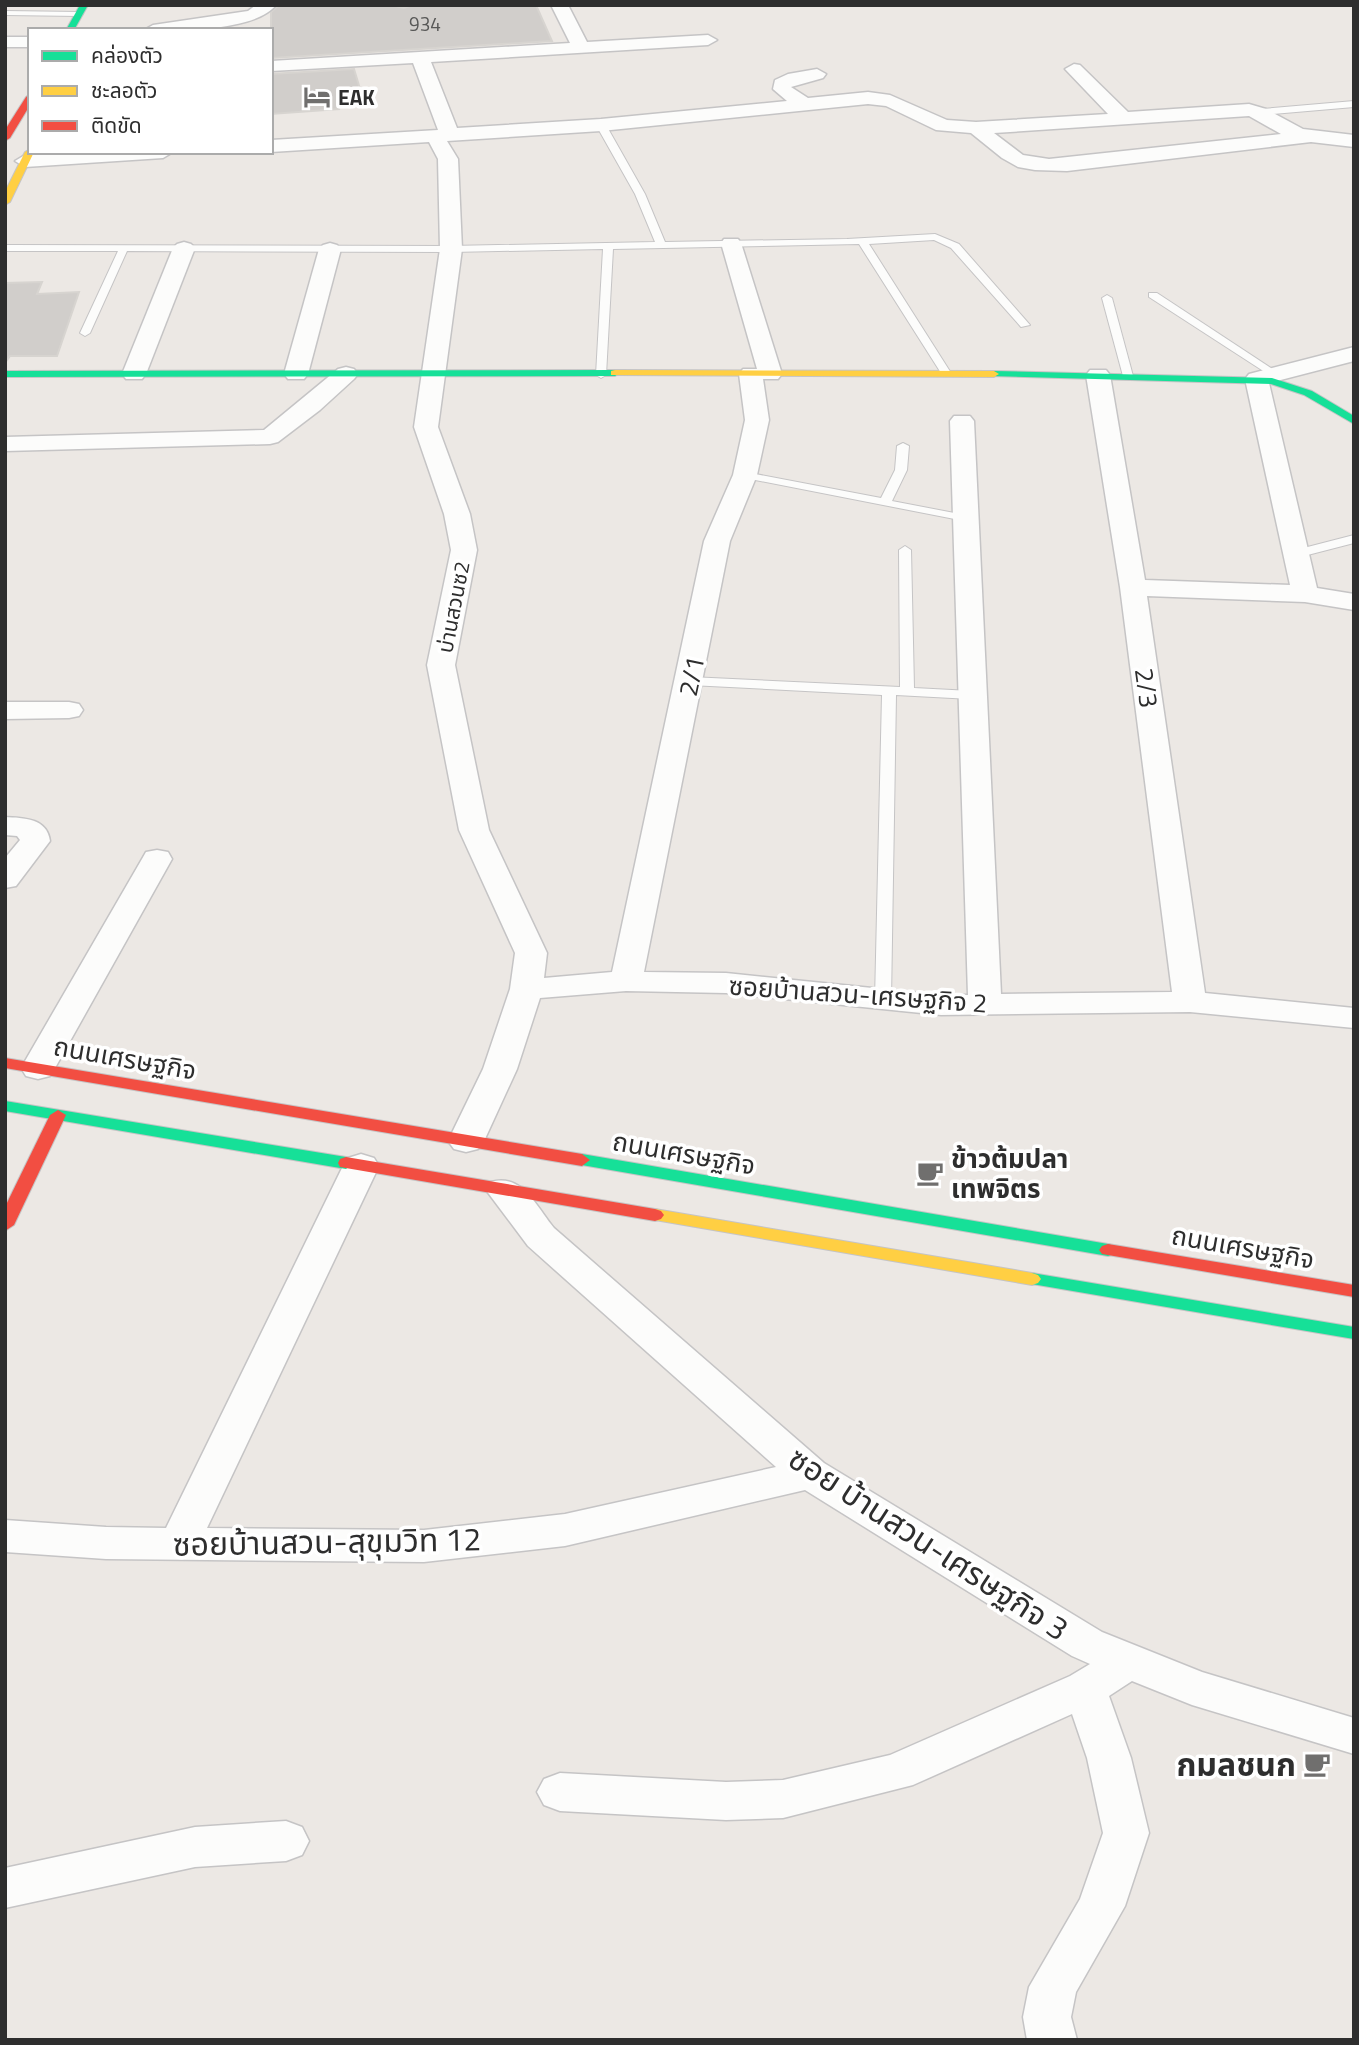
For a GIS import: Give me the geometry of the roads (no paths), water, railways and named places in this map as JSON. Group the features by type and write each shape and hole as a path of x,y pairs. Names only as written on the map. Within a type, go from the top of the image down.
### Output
{"main road":[{"path":"71,28 82,10"},
{"path":"5,138 28,100"},
{"path":"5,202 22,157"},
{"path":"5,374 946,373 1266,377 1307,391 1354,421"},
{"name":"ถนนเศรษฐกิจ","path":"5,1063 1354,1291"},
{"path":"5,1106 1354,1333"},
{"path":"5,1225 58,1115"}],"street":[{"path":"186,28 219,26 253,15 268,5"},
{"path":"559,5 581,47"},
{"path":"273,66 708,40"},
{"path":"5,42 28,42"},
{"name":"บ่านสวนซ2","path":"420,57 447,159 451,249 426,427 457,513 464,550 441,665 474,830 531,953 526,989"},
{"path":"1074,69 1123,118"},
{"path":"807,106 782,89 782,84 794,78 817,74"},
{"path":"273,146 601,125 881,98 934,123 976,128 1249,110 1262,112 1281,127 1312,136 1354,141"},
{"path":"976,128 1013,160 1033,166 1066,165 1312,136"},
{"path":"22,157 107,154"},
{"name":"2/1","path":"626,981 718,541 745,475 757,420 760,374 731,243"},
{"path":"134,374 184,248"},
{"path":"296,374 330,248"},
{"path":"1305,594 1266,377 1354,355"},
{"path":"5,444 270,437 312,405 346,374"},
{"name":"2/3","path":"1098,375 1133,586 1190,1002"},
{"path":"962,421 985,1005"},
{"path":"1133,586 1305,594 1354,602"},
{"path":"5,711 69,710"},
{"path":"5,825 24,827 34,833 35,841 5,879"},
{"path":"38,1068 157,859"},
{"name":"ซอยบ้านสวน-เศรษฐกิจ 2","path":"526,989 626,981 726,983 941,1005 1190,1002 1354,1018"},
{"path":"466,1141 500,1069 526,989"},
{"path":"179,1544 361,1166"},
{"name":"ซอย บ้านสวน-เศรษฐกิจ 3","path":"504,1190 541,1237 810,1474 1087,1644 1192,1687 1354,1736"},
{"name":"ซอยบ้านสวน-สุขุมวิท 12","path":"5,1536 106,1543 437,1544 565,1530 810,1474"},
{"path":"560,1792 726,1801 783,1798 897,1772 1085,1689 1128,1661"},
{"path":"1052,2040 1047,2017 1053,1987 1101,1906 1126,1833 1109,1758 1085,1689"},
{"path":"5,1888 195,1847 286,1841"}],"lane":[{"path":"5,13 82,10"},
{"path":"1262,112 1354,104"},
{"path":"601,125 640,194 661,245"},
{"path":"5,248 451,249 862,241 926,236 943,238 955,246 1025,325"},
{"path":"862,241 946,373"},
{"path":"601,374 608,246"},
{"path":"85,333 124,248"},
{"path":"1153,295 1266,377"},
{"path":"1107,298 1128,376"},
{"path":"885,502 901,470 903,446"},
{"path":"745,475 966,519"},
{"path":"1296,554 1354,539"},
{"path":"905,550 907,692"},
{"path":"690,681 971,695"},
{"path":"883,1000 889,691"}],"place":[{"name":"EAK","path":"317,97"},
{"name":"ข้าวต้มปลา เทพจิตร","path":"930,1173"},
{"name":"กมลชนก","path":"1317,1764"}]}
